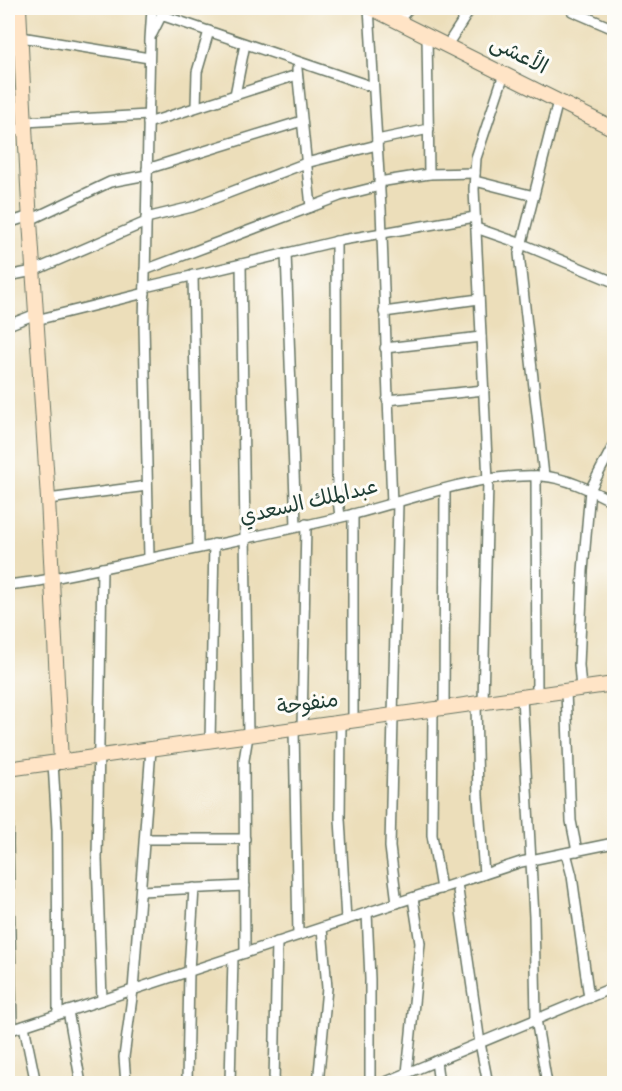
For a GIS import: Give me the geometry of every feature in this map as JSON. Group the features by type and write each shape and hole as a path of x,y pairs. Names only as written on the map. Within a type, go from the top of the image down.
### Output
{"street":[{"path":"19,8 16,45 25,126 48,499 57,762 58,1014"},
{"path":"149,558 145,270 152,8"},
{"path":"370,8 382,234 387,400 395,503 390,847 397,903"},
{"name":"الأعشى","path":"370,8 615,129"},
{"name":"الأعشى","path":"389,8 406,11 451,39 615,120"},
{"path":"451,39 471,8"},
{"path":"150,39 163,11 245,44 374,87"},
{"path":"572,11 615,29"},
{"path":"196,107 198,72 209,31"},
{"path":"427,35 429,174"},
{"path":"235,95 245,44"},
{"path":"16,45 149,58"},
{"path":"296,61 311,207"},
{"path":"484,874 478,796 479,703 488,481 475,177 476,158 504,74"},
{"path":"8,130 25,126 148,119 196,107 297,75"},
{"path":"537,695 540,476 519,254 558,101"},
{"path":"8,223 30,218 110,182 147,172 302,120"},
{"path":"8,276 33,271 146,220 192,207 306,163 429,129"},
{"path":"145,270 340,196 379,184 429,174 475,177 534,196"},
{"path":"8,325 145,290 193,275 336,241 475,217"},
{"path":"476,228 615,282"},
{"path":"336,241 336,490 340,517"},
{"path":"286,253 301,525 298,935"},
{"path":"241,264 248,736 244,760 245,953"},
{"path":"193,275 198,547"},
{"path":"384,312 479,299"},
{"path":"385,348 481,337"},
{"path":"387,400 484,390"},
{"path":"581,689 579,664 583,571 590,490 615,444"},
{"name":"عبدالملك السعدي","path":"8,585 51,579 340,517 445,489 505,477 540,476 576,484 615,502"},
{"path":"48,499 147,486"},
{"path":"441,889 432,835 439,709 445,489"},
{"path":"346,920 340,819 347,722 353,514"},
{"path":"210,741 214,544"},
{"path":"102,568 97,757 97,859 102,1000"},
{"name":"منفوحة","path":"8,769 615,684"},
{"path":"566,691 571,821 577,851"},
{"path":"522,697 531,860 536,1019 548,1083"},
{"path":"126,1083 124,1057 133,990 151,749"},
{"path":"8,769 10,1030 484,874 531,860 615,843"},
{"path":"145,839 244,839"},
{"path":"566,853 572,876 589,998"},
{"path":"457,883 488,1083"},
{"path":"141,891 245,886"},
{"path":"187,1083 189,971 195,888"},
{"path":"407,1073 420,943 413,898"},
{"path":"367,913 370,979 370,1083"},
{"path":"318,1083 327,988 322,928"},
{"path":"274,1083 277,942"},
{"path":"230,1083 233,957"},
{"path":"387,1082 615,987"},
{"path":"68,1011 81,1083"},
{"path":"24,1026 36,1083"},
{"path":"436,1061 439,1083"}]}
